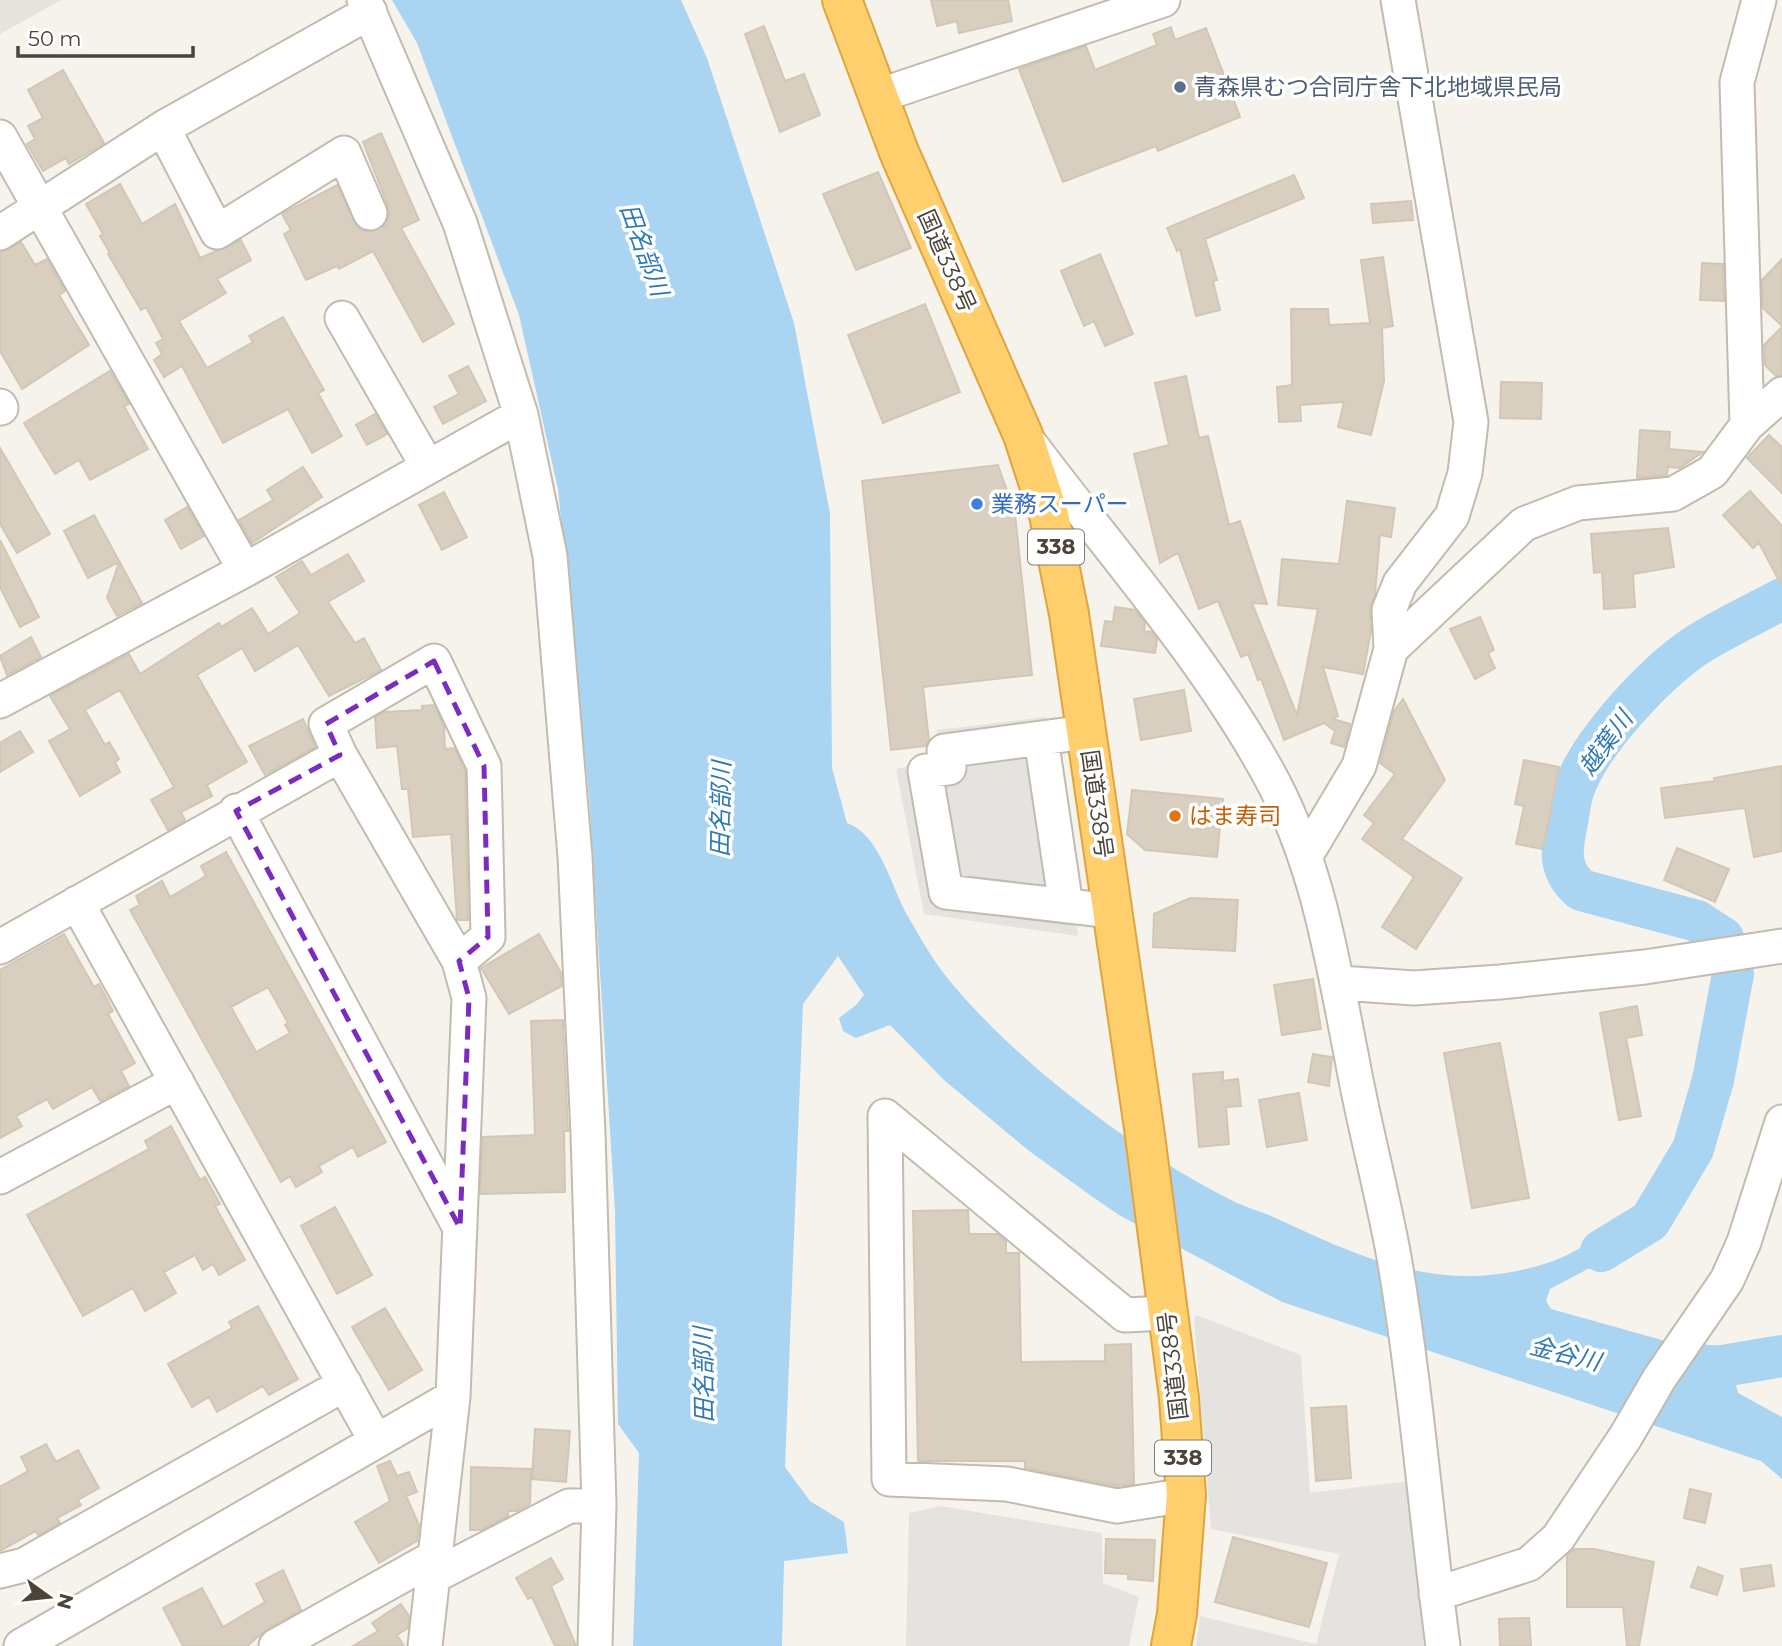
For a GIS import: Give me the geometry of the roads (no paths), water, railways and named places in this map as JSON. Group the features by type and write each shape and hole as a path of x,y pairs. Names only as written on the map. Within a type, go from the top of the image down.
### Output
{"highway":[{"name":"国道338号","path":"842,0 899,152 1023,435 1049,516 1069,614 1144,1128 1179,1398 1186,1495 1177,1614 1171,1646"}],"street":[{"path":"878,96 1163,0"},
{"path":"1306,855 1359,766 1391,649 1390,610 1400,583 1452,516 1465,473 1471,422 1398,0"},
{"path":"1746,425 1737,82 1759,0"},
{"path":"0,233 163,128 367,6 460,223 520,415 550,556 575,858 588,1133 599,1505 596,1646"},
{"path":"163,128 217,232 344,153 370,213"},
{"path":"0,137 245,570"},
{"path":"342,318 428,467"},
{"path":"1391,649 1524,524 1578,503 1673,494 1712,472 1746,425 1782,394"},
{"path":"0,701 245,570 520,415"},
{"path":"1023,435 1212,683 1266,768 1306,855 1318,891 1340,983 1352,1058 1393,1256 1411,1370 1443,1646"},
{"path":"425,1646 453,1397 469,999 458,961 340,755 326,724 434,661 484,766 488,937 458,961"},
{"path":"1086,732 944,751 949,768 925,771 946,892 1112,911"},
{"path":"1041,738 1066,906"},
{"path":"0,947 236,811 340,755"},
{"path":"236,811 460,1228"},
{"path":"77,903 376,1441"},
{"path":"1340,983 1414,988 1500,982 1645,967 1782,946"},
{"path":"0,1177 177,1083"},
{"path":"1167,1313 1125,1315 885,1116 889,1479 1007,1484 1117,1506 1186,1495"},
{"path":"1436,1594 1530,1564 1558,1538 1626,1436 1659,1379 1727,1280 1744,1242 1782,1122"},
{"path":"0,1571 24,1566 345,1384"},
{"path":"21,1646 453,1397"},
{"path":"276,1646 434,1567 569,1506 599,1505"}],"water":[{"name":"田名部川","path":"392,0 681,0 707,58 794,323 830,514 832,768 847,823 858,829 876,849 906,913 926,947 949,980 977,1011 1043,1073 1156,1157 1237,1203 1375,1260 1424,1272 1450,1275 1498,1274 1553,1261 1627,1224 1650,1221 1635,1244 1550,1289 1546,1301 1551,1309 1669,1342 1738,1347 1734,1377 1738,1393 1782,1417 1782,1479 1761,1461 1282,1302 1119,1215 1028,1150 944,1080 890,1025 856,1038 843,1031 839,1018 864,995 838,956 803,1004 785,1467 810,1501 844,1522 848,1553 784,1561 782,1646 633,1646 639,1453 618,1424 615,1210 589,797 558,489 519,315 417,43"}],"waterway":[{"name":"越葉川","path":"1723,938 1697,921 1581,890 1568,875 1565,867 1565,832 1572,795 1581,772 1626,710 1680,657 1728,627 1782,599"},
{"name":"越葉川","path":"1601,1251 1650,1221 1693,1149 1713,1080 1733,974"},
{"name":"金谷川","path":"1681,1373 1782,1356"}],"place":[{"name":"青森県むつ合同庁舎下北地域県民局","path":"1180,87"},
{"name":"業務スーパー","path":"977,504"},
{"name":"はま寿司","path":"1175,816"}]}
